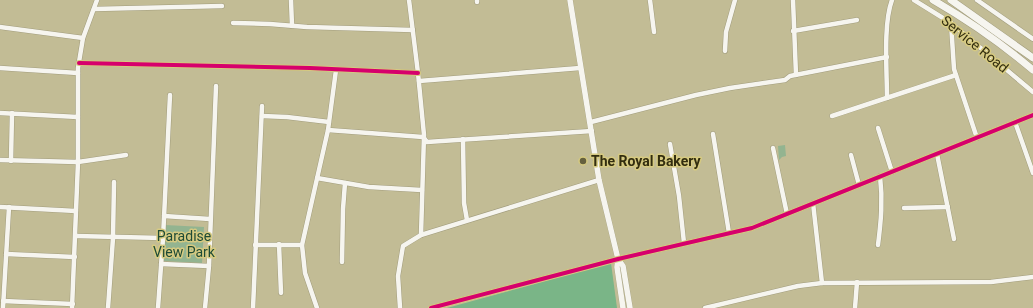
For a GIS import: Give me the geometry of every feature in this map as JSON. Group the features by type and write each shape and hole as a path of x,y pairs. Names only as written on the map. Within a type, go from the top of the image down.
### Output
{"main road":[{"path":"933,0 996,41 1033,70"},
{"path":"951,0 1033,58"}],"street":[{"path":"3,301 73,306 78,162 78,73 83,38 97,0"},
{"path":"291,0 292,26"},
{"path":"409,0 419,81 424,139 421,235"},
{"path":"570,0 580,68 591,122 599,180 618,259 622,266 630,308"},
{"path":"650,0 654,32"},
{"path":"725,51 726,32 735,0"},
{"path":"793,0 796,75"},
{"path":"887,98 886,42 889,7 892,0"},
{"name":"Service Road","path":"914,0 951,23 1033,92"},
{"path":"978,0 1033,39"},
{"path":"94,9 222,6"},
{"path":"793,30 857,20"},
{"path":"233,23 413,30"},
{"path":"951,23 954,68 977,138"},
{"path":"0,27 83,38"},
{"path":"591,122 696,95 730,88 785,80 790,76 887,57"},
{"path":"80,64 310,68 418,73"},
{"path":"0,68 78,73"},
{"path":"419,81 580,68"},
{"path":"317,308 305,273 302,245 328,130 336,70"},
{"path":"832,116 956,75"},
{"path":"205,308 209,266 216,86"},
{"path":"158,308 170,95"},
{"path":"253,308 262,106"},
{"path":"0,113 78,117"},
{"path":"11,161 12,113"},
{"path":"431,308 618,259 752,228 1033,115"},
{"path":"262,116 287,117 329,122"},
{"path":"1015,122 1033,173"},
{"path":"878,128 892,172"},
{"path":"328,130 423,137 427,142 592,131"},
{"path":"713,134 729,233"},
{"path":"463,139 464,203 467,220"},
{"path":"670,144 679,196 684,243"},
{"path":"774,148 787,214"},
{"path":"937,154 954,239"},
{"path":"0,160 78,162 126,155"},
{"path":"851,156 859,185"},
{"path":"878,245 882,217 880,176"},
{"path":"317,178 369,186 422,190"},
{"path":"400,308 398,276 403,246 421,235 599,180"},
{"path":"108,308 113,238 114,182"},
{"path":"342,262 345,183"},
{"path":"813,203 822,283"},
{"path":"0,207 76,211"},
{"path":"3,308 9,207"},
{"path":"904,208 948,207"},
{"path":"164,216 210,219"},
{"path":"76,236 163,238"},
{"path":"279,244 281,293"},
{"path":"255,245 302,245"},
{"path":"6,254 75,257"},
{"path":"618,259 617,267 623,308"},
{"path":"161,264 209,266"},
{"path":"706,308 798,286 822,283 991,282 1033,277"},
{"path":"855,308 858,282"}],"green space":[{"path":"785,145 786,156 779,160 778,146"},
{"name":"Paradise View Park","path":"165,225 204,227 202,263 163,261"},
{"path":"611,263 617,308 447,308"}],"cycle path":[{"path":"79,63 310,68 418,73"},
{"path":"431,308 618,259 752,228 1033,115"}],"place":[{"name":"The Royal Bakery","path":"583,161"}]}
